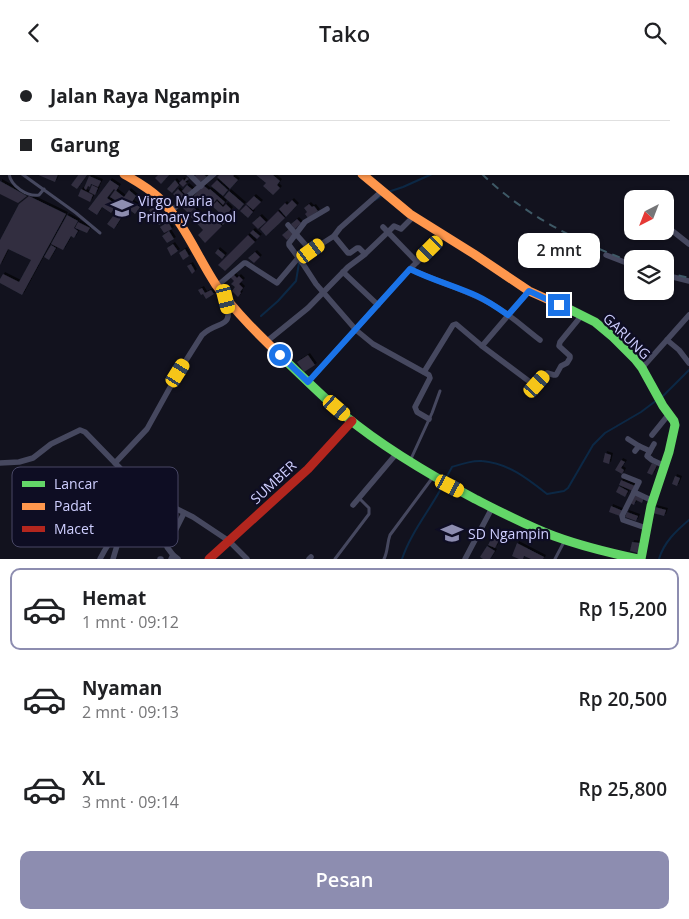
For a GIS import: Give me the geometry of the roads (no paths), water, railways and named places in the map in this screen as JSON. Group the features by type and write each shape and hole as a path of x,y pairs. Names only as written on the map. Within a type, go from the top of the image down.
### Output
{"street":[{"path":"190,175 201,186"},
{"path":"171,211 213,175"},
{"name":"GARUNG","path":"363,175 414,216 529,291 595,322 613,337 642,368 658,399 675,425 669,452 646,528 641,559"},
{"path":"139,176 171,211 226,299 266,342 352,421 397,453 437,478 492,508 542,531 606,556 638,559"},
{"path":"217,286 244,263 277,283 299,257 308,254 335,238 340,227 386,193"},
{"path":"327,209 304,222 289,245 323,293 356,330 373,344 429,375 430,378 415,407 417,412 429,419"},
{"path":"266,342 299,316 343,272 394,226 401,229 414,216"},
{"path":"288,225 311,251"},
{"path":"383,227 416,262"},
{"path":"674,232 689,244"},
{"path":"308,382 416,262 444,235"},
{"path":"335,238 348,253 359,248 365,254"},
{"path":"606,255 624,262"},
{"path":"410,269 489,302 540,340"},
{"path":"343,272 378,305"},
{"path":"674,277 689,281"},
{"path":"482,346 529,291"},
{"path":"115,463 147,429 178,373 202,335 229,318 226,299"},
{"path":"424,371 453,325 456,324 482,346 536,385 547,373 556,375 562,366 567,363 570,356 559,346 560,342 582,315"},
{"path":"642,368 689,315"},
{"path":"667,339 679,349 689,363"},
{"path":"652,435 669,414"},
{"name":"SUMBER","path":"209,559 308,469 352,421"},
{"path":"0,463 19,462 33,458 50,444 80,430 85,432 119,467"},
{"path":"628,439 637,448 650,451"},
{"path":"654,444 647,456 665,466"},
{"path":"353,505 397,453"},
{"path":"624,476 639,482 622,518 646,528"},
{"path":"634,491 653,501"},
{"path":"465,559 492,508"},
{"path":"178,511 192,517 229,541 247,559"},
{"path":"178,525 184,513"},
{"path":"100,559 108,547"},
{"path":"113,559 117,547"},
{"path":"169,547 174,558"}],"lane":[{"path":"9,175 10,180 26,193 35,196 39,195 44,189"},
{"path":"23,175 100,233"},
{"path":"410,461 440,391"},
{"path":"384,559 390,535 437,478"},
{"path":"335,559 369,515 369,508 359,498"},
{"path":"555,559 565,540"}],"waterway":[{"path":"388,192 430,175"},
{"path":"375,200 384,195"},
{"path":"261,316 296,281 299,263"},
{"path":"661,398 689,370"},
{"path":"446,478 452,467 482,461 509,468 525,477 547,494 564,491 568,488 593,445 605,433 641,412 657,400"},
{"path":"402,559 416,530 443,485"},
{"path":"659,559 667,542 689,520"}],"railway":[{"path":"483,175 498,189 552,226 592,246 624,259"},
{"path":"674,274 689,278"}],"place":[{"name":"Virgo Maria Primary School","path":"122,208"},
{"name":"SD Ngampin","path":"452,533"}]}
